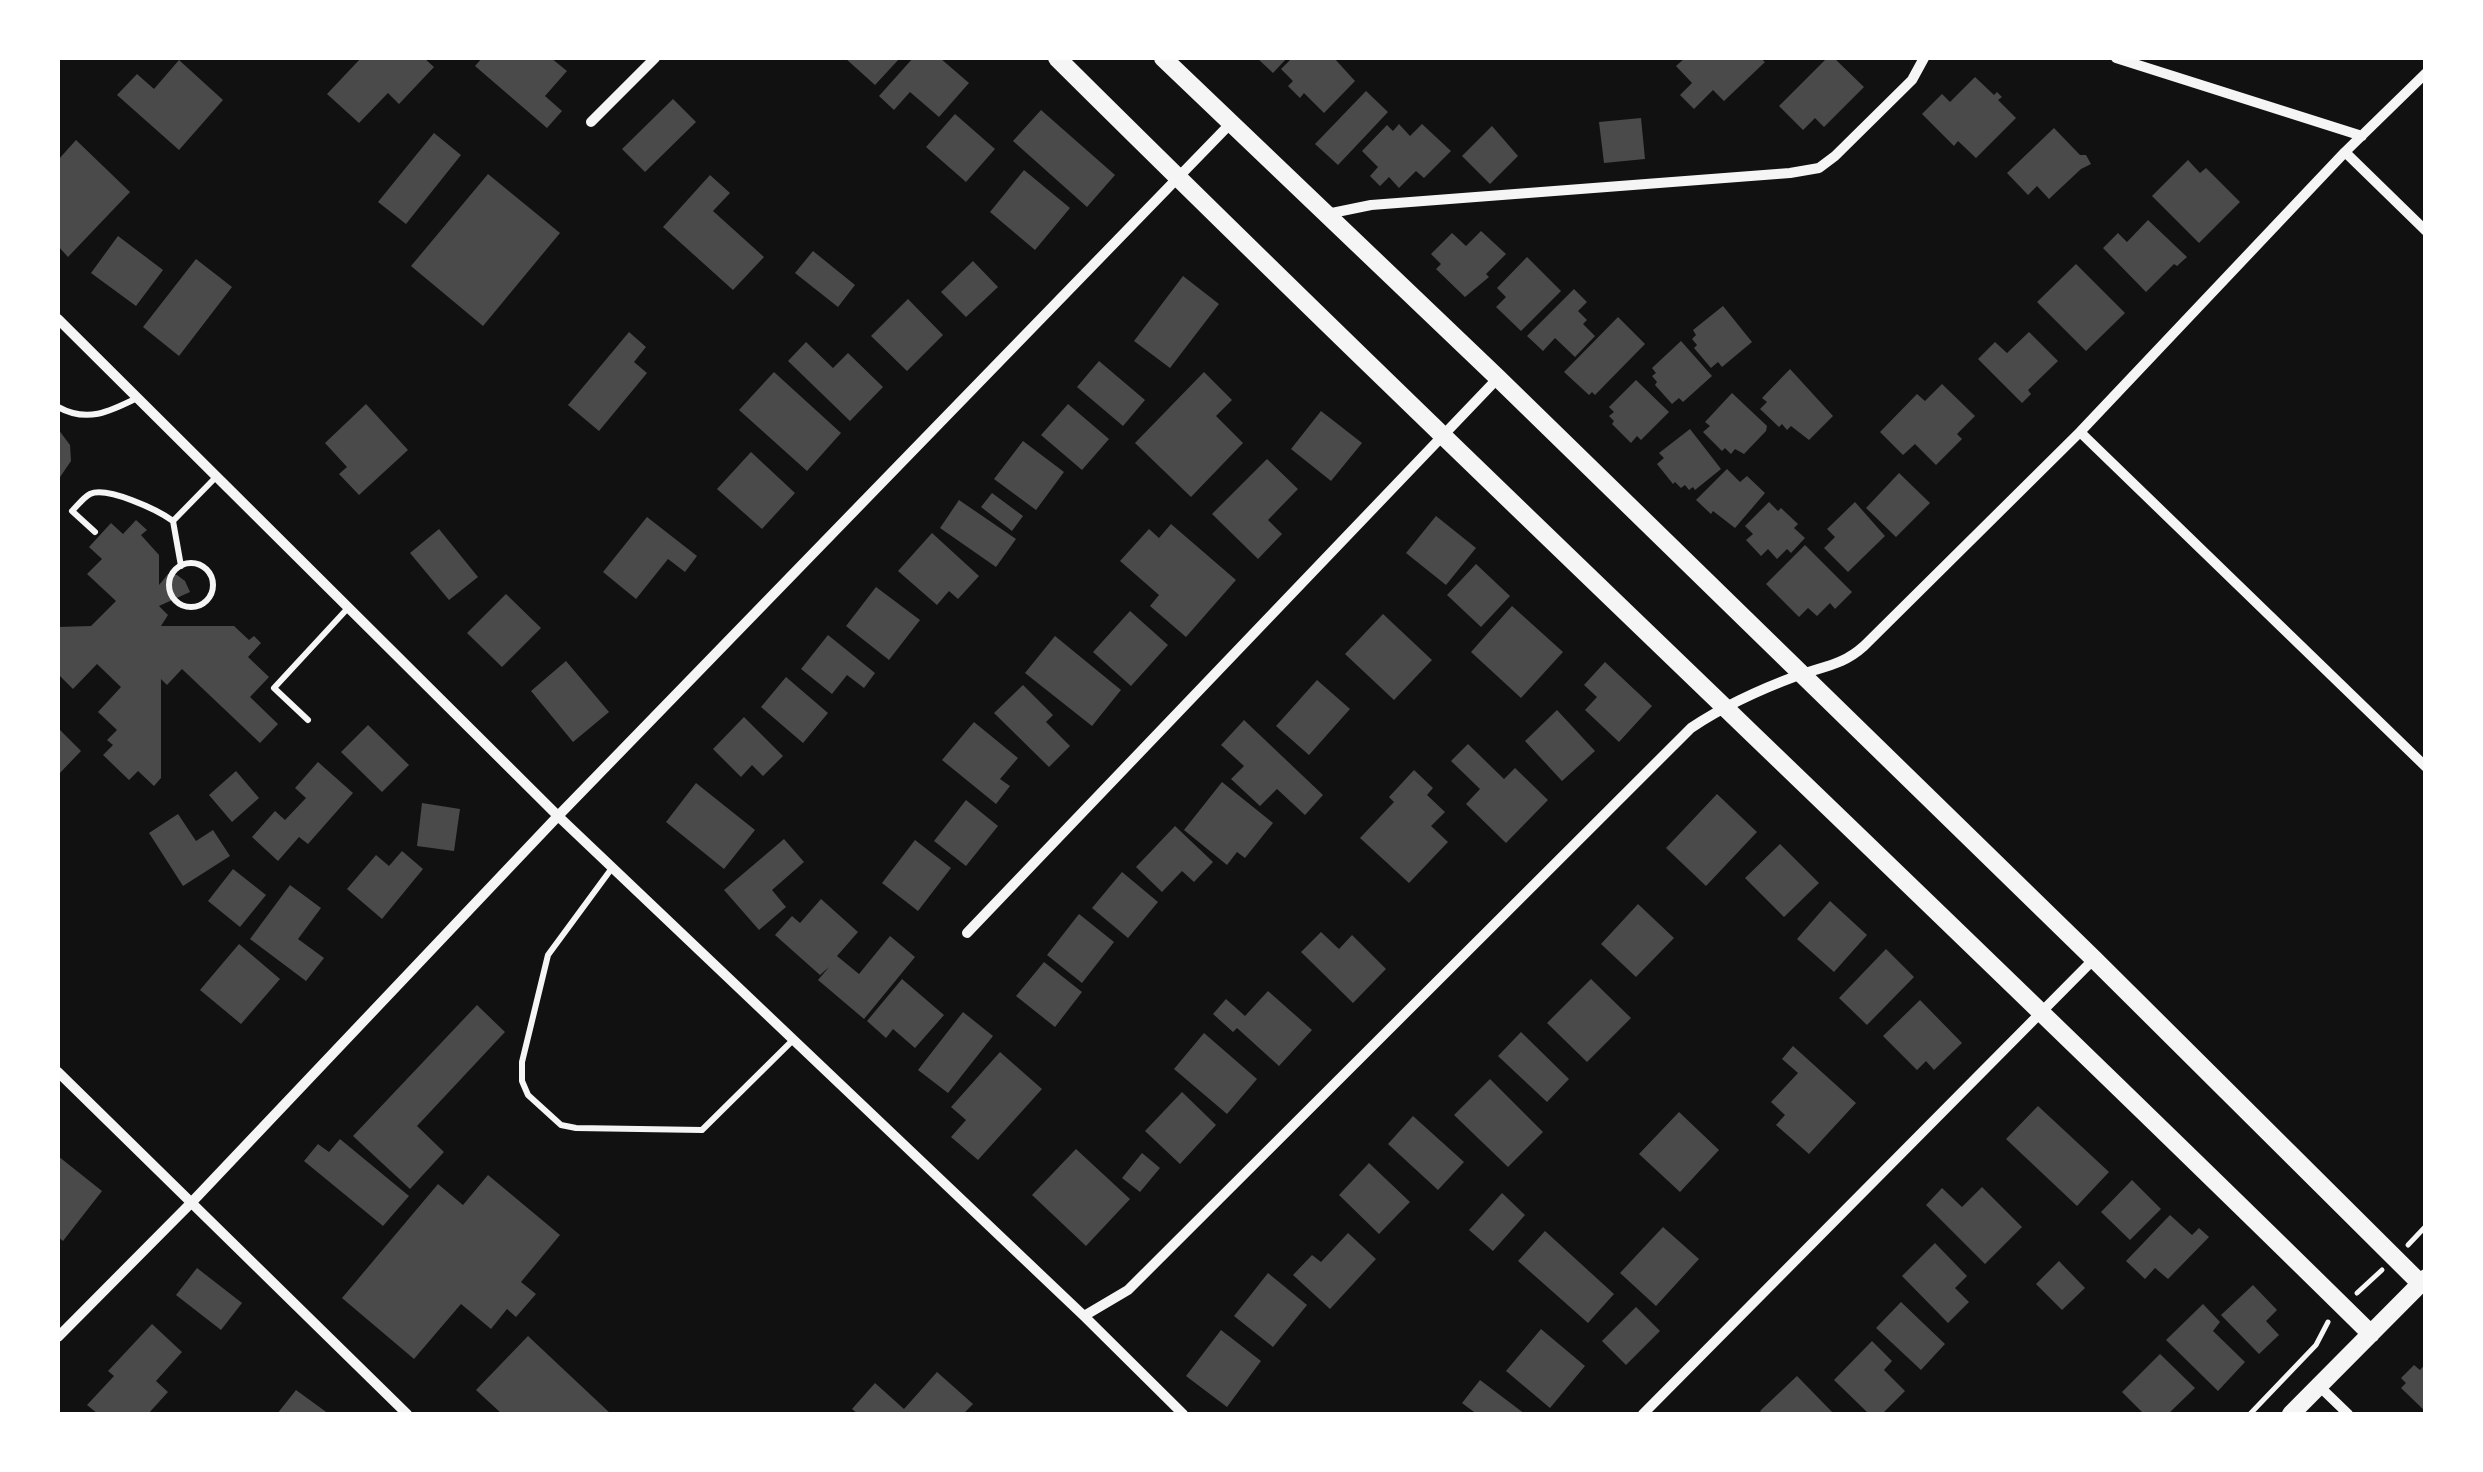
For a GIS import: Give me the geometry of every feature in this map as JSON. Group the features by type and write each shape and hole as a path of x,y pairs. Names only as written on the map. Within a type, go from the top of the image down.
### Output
{"street":[{"path":"591,122 655,58"},
{"path":"1057,58 1442,438 2041,1011 2370,1334"},
{"path":"1164,58 1498,378 2423,1281 2291,1414"},
{"path":"1327,214 1371,205 1790,174 1819,168 1912,80 1924,58"},
{"path":"2116,58 2362,136"},
{"path":"1084,1316 1128,1290 1691,728 1723,706 1848,661 1856,654 2080,432 2426,72"},
{"path":"58,1336 192,1202 558,816 1231,123"},
{"path":"2345,152 2426,231"},
{"path":"58,319 558,816 1183,1414"},
{"path":"967,933 1498,378"},
{"path":"2080,432 2426,767"},
{"path":"1643,1414 2094,960"},
{"path":"58,1072 408,1414"},
{"path":"2319,1386 2348,1414"}],"lane":[{"path":"58,408 78,415 101,416 137,398"},
{"path":"172,521 216,477"},
{"path":"95,532 72,511 90,494 102,492 148,506 172,521 182,566"},
{"path":"200,565 210,574 213,588 202,605 188,607 170,594 170,579 182,566 200,565"},
{"path":"308,720 274,688 348,608"},
{"path":"612,868 548,955 522,1062 522,1082 539,1106 561,1124 576,1128 702,1130 792,1040"}],"building":[{"path":"361,58 424,58 434,67 399,104 388,93 359,123 327,94"},
{"path":"482,58 551,58 567,71 545,96 562,111 547,128 475,66"},
{"path":"845,58 900,58 875,85"},
{"path":"913,58 940,58 969,83 939,117 910,92 894,110 879,96"},
{"path":"1257,58 1287,58 1273,73"},
{"path":"1292,58 1334,58 1355,81 1324,113 1304,93 1300,98 1288,86 1293,81 1281,69"},
{"path":"1685,58 1760,58 1765,62 1724,101 1713,90 1694,109 1680,95 1692,83 1676,66"},
{"path":"1827,58 1834,58 1864,87 1824,127 1815,118 1803,130 1779,106"},
{"path":"179,60 223,100 179,150 117,95 137,74 154,89"},
{"path":"1975,77 1994,95 1997,92 2002,97 1998,100 2016,118 1976,158 1958,141 1954,146 1922,114 1942,94 1950,102"},
{"path":"1366,91 1388,112 1338,165 1315,144"},
{"path":"673,99 696,122 645,172 622,149"},
{"path":"1041,110 1115,175 1087,207 1013,141"},
{"path":"955,114 995,149 966,182 926,147"},
{"path":"1641,118 1645,159 1604,163 1599,122"},
{"path":"1399,124 1410,136 1422,124 1451,151 1424,178 1416,171 1399,188 1389,177 1380,186 1370,176 1378,167 1362,151 1387,125 1393,131"},
{"path":"1492,126 1518,156 1490,184 1462,156"},
{"path":"2054,128 2091,164 2049,199 2037,186 2028,195 2007,173"},
{"path":"434,133 461,155 406,224 378,202"},
{"path":"76,140 130,192 68,257 58,246 58,160"},
{"path":"2188,160 2200,173 2206,168 2240,202 2199,243 2152,196"},
{"path":"1024,170 1070,208 1035,250 990,212"},
{"path":"488,174 560,233 483,326 411,266"},
{"path":"710,175 730,193 713,211 764,257 733,290 663,227"},
{"path":"2148,220 2187,257 2177,266 2174,264 2146,292 2103,248 2118,233 2127,242"},
{"path":"1481,231 1506,254 1486,274 1489,277 1465,297 1436,269 1441,264 1431,254 1452,233 1466,246"},
{"path":"118,236 163,270 136,306 91,273"},
{"path":"813,251 855,285 838,307 795,273"},
{"path":"1527,257 1561,291 1521,331 1496,307 1506,297 1497,288"},
{"path":"196,259 232,287 179,356 143,327"},
{"path":"973,261 998,287 966,317 941,292"},
{"path":"2076,264 2125,313 2086,351 2037,302"},
{"path":"1183,276 1219,304 1170,368 1134,341"},
{"path":"1574,289 1587,302 1578,311 1587,320 1583,324 1595,336 1575,357 1555,338 1543,351 1527,336"},
{"path":"908,299 943,335 907,371 871,336"},
{"path":"1723,306 1752,342 1722,367 1718,362 1711,368 1694,348 1697,345 1692,339 1696,335 1693,330"},
{"path":"1618,317 1645,344 1595,395 1589,395 1564,372"},
{"path":"629,332 646,347 634,362 647,373 599,431 568,405"},
{"path":"2029,332 2058,361 2028,390 2031,394 2022,403 1978,359 1995,342 2007,353"},
{"path":"1681,341 1712,376 1683,402 1679,398 1672,404 1655,385 1652,376 1656,373 1652,368"},
{"path":"806,342 833,368 848,353 883,387 850,421 788,361"},
{"path":"1099,361 1145,400 1123,426 1077,387"},
{"path":"1790,369 1833,416 1809,440 1791,426 1787,430 1782,424 1779,427 1760,409 1767,402 1762,398"},
{"path":"774,372 841,433 807,471 739,410"},
{"path":"1204,372 1232,400 1216,416 1243,443 1191,497 1135,443"},
{"path":"1636,380 1669,412 1641,440 1637,436 1631,443 1612,424 1609,416 1614,412 1609,407"},
{"path":"1942,384 1975,416 1957,434 1962,439 1936,465 1915,444 1903,455 1880,432 1917,394 1925,401"},
{"path":"1732,393 1767,426 1744,454 1735,449 1731,454 1725,448 1722,451 1703,432 1710,426 1705,422"},
{"path":"366,404 408,450 359,495 339,474 347,467 325,443"},
{"path":"1068,404 1109,439 1082,470 1041,435"},
{"path":"1321,411 1362,443 1331,481 1291,449"},
{"path":"58,429 70,445 71,461 58,480"},
{"path":"1690,429 1721,469 1695,490 1673,484 1657,464 1664,458 1659,453"},
{"path":"1023,441 1064,472 1036,510 994,479"},
{"path":"751,452 795,493 762,529 717,489"},
{"path":"1267,459 1298,489 1268,520 1282,534 1258,559 1212,514"},
{"path":"1727,469 1740,482 1747,476 1765,493 1735,528 1696,500"},
{"path":"1899,473 1930,503 1896,537 1866,508"},
{"path":"992,493 1023,516 1012,531 981,507"},
{"path":"959,500 1016,539 996,567 940,528"},
{"path":"1769,502 1798,524 1794,528 1805,538 1791,553 1787,549 1777,559 1768,549 1761,556 1746,540 1753,534 1745,526"},
{"path":"1855,502 1885,536 1848,572 1824,548 1835,537 1827,529"},
{"path":"1436,516 1476,548 1446,585 1406,553"},
{"path":"647,517 697,556 685,572 668,559 636,599 603,572"},
{"path":"136,520 147,530 141,535 159,555 159,585 168,574 177,575 190,592 159,606 168,615 161,626 234,626 249,640 254,636 261,643 248,657 269,677 250,697 278,724 260,743 182,669 167,685 161,679 161,778 154,786 138,771 129,780 103,755 113,745 107,740 117,730 98,712 121,687 97,664 73,689 58,674 58,627 91,626 116,601 87,574 102,559 89,547 111,523 123,534"},
{"path":"1171,524 1236,580 1186,637 1150,606 1159,595 1120,561 1149,529 1159,538"},
{"path":"439,529 478,577 449,600 410,553"},
{"path":"932,533 979,576 958,599 949,591 937,605 898,571"},
{"path":"1805,545 1852,592 1835,609 1830,603 1817,616 1808,608 1799,617 1766,584"},
{"path":"1476,564 1510,596 1481,627 1447,595"},
{"path":"876,587 920,620 889,660 846,626"},
{"path":"506,594 541,628 502,667 467,633"},
{"path":"1512,606 1563,652 1521,698 1471,652"},
{"path":"1130,611 1168,645 1131,686 1093,652"},
{"path":"1383,614 1432,660 1394,700 1345,654"},
{"path":"828,635 875,673 864,688 847,675 832,694 801,669"},
{"path":"1055,636 1121,690 1092,726 1025,673"},
{"path":"566,661 609,712 573,742 531,691"},
{"path":"1605,662 1652,706 1619,742 1585,710 1597,697 1584,685"},
{"path":"786,677 828,713 803,743 761,707"},
{"path":"1317,680 1350,709 1309,755 1276,726"},
{"path":"1023,685 1053,715 1046,722 1070,746 1049,767 994,713"},
{"path":"1557,710 1595,751 1562,781 1525,741"},
{"path":"744,717 783,756 763,776 752,765 741,777 713,749"},
{"path":"1244,720 1323,795 1305,815 1277,789 1260,806 1231,779 1244,766 1221,745"},
{"path":"974,722 1018,758 1000,779 1010,786 996,804 942,760"},
{"path":"368,725 409,765 382,792 341,752"},
{"path":"58,728 81,751 58,775"},
{"path":"1468,744 1504,779 1515,768 1548,800 1506,843 1466,804 1480,789 1451,761"},
{"path":"318,762 353,793 308,844 299,837 278,861 252,837 275,811 285,820 306,798 295,788"},
{"path":"1414,770 1433,788 1427,795 1445,812 1431,826 1448,842 1409,883 1360,838 1394,802 1389,797"},
{"path":"236,771 259,798 232,822 209,795"},
{"path":"1222,782 1273,823 1245,858 1237,852 1227,865 1184,830"},
{"path":"696,783 755,830 724,869 666,822"},
{"path":"1717,794 1757,832 1706,886 1666,848"},
{"path":"966,800 998,826 966,866 934,841"},
{"path":"422,803 460,809 454,851 417,846"},
{"path":"178,814 196,841 213,830 230,856 183,886 149,833"},
{"path":"1175,826 1213,862 1194,882 1182,871 1162,892 1136,867"},
{"path":"784,839 804,862 772,890 786,907 759,930 724,890"},
{"path":"915,840 951,868 918,911 882,883"},
{"path":"1780,844 1819,883 1784,917 1745,878"},
{"path":"402,851 423,869 382,919 347,889 376,855 389,866"},
{"path":"233,869 266,895 240,927 208,901"},
{"path":"1122,872 1158,902 1128,938 1092,908"},
{"path":"290,885 321,908 298,939 324,958 306,981 250,939"},
{"path":"821,899 858,932 837,956 859,974 890,936 915,957 864,1019 818,980 829,967 820,975 775,935 792,916 800,923"},
{"path":"1830,901 1867,935 1834,972 1797,939"},
{"path":"1638,904 1674,938 1636,977 1601,944"},
{"path":"1079,914 1114,942 1082,983 1047,955"},
{"path":"1321,932 1339,949 1352,935 1386,969 1353,1003 1301,952"},
{"path":"239,944 280,979 241,1024 200,990"},
{"path":"1886,949 1914,977 1867,1025 1839,998"},
{"path":"1044,962 1082,992 1055,1027 1016,996"},
{"path":"902,979 944,1015 915,1048 893,1029 886,1038 867,1021"},
{"path":"1591,979 1631,1018 1587,1062 1547,1023"},
{"path":"1268,991 1312,1030 1279,1066 1237,1028 1233,1032 1213,1014 1226,999 1245,1016"},
{"path":"1920,1000 1962,1043 1934,1070 1926,1061 1917,1070 1883,1036"},
{"path":"477,1005 505,1032 417,1126 444,1152 410,1189 353,1136"},
{"path":"963,1012 993,1036 948,1093 918,1070"},
{"path":"1521,1032 1569,1079 1547,1102 1498,1056"},
{"path":"1204,1033 1257,1079 1227,1114 1174,1069"},
{"path":"1793,1046 1856,1103 1809,1154 1776,1125 1785,1115 1771,1102 1798,1073 1782,1059"},
{"path":"1000,1052 1042,1089 978,1160 951,1137 966,1120 951,1107"},
{"path":"1490,1079 1543,1132 1508,1167 1454,1115"},
{"path":"1182,1092 1216,1125 1180,1164 1145,1131"},
{"path":"2038,1106 2109,1172 2077,1206 2006,1139"},
{"path":"1679,1112 1719,1150 1680,1192 1639,1154"},
{"path":"1413,1116 1464,1162 1438,1190 1388,1144"},
{"path":"340,1139 409,1196 383,1226 304,1161 318,1144 329,1152"},
{"path":"1076,1149 1130,1199 1086,1246 1032,1195"},
{"path":"1142,1153 1160,1168 1140,1192 1122,1178"},
{"path":"58,1156 102,1191 63,1241 58,1237"},
{"path":"1369,1163 1410,1202 1379,1234 1339,1195"},
{"path":"488,1175 560,1235 521,1282 536,1294 516,1317 507,1309 491,1329 461,1304 414,1359 342,1298 438,1184 463,1205"},
{"path":"2132,1180 2161,1209 2130,1240 2101,1212"},
{"path":"1982,1187 2022,1227 1985,1264 1926,1205 1942,1188 1962,1207"},
{"path":"1502,1193 1525,1215 1493,1251 1469,1230"},
{"path":"2170,1215 2192,1235 2199,1228 2209,1237 2168,1279 2155,1268 2145,1279 2126,1261"},
{"path":"1663,1227 1699,1259 1656,1306 1620,1273"},
{"path":"1545,1231 1614,1294 1588,1323 1518,1261"},
{"path":"1348,1233 1376,1259 1330,1309 1293,1275 1312,1255 1321,1262"},
{"path":"1935,1243 1967,1276 1955,1288 1969,1302 1948,1323 1902,1276"},
{"path":"2059,1261 2085,1288 2062,1310 2036,1284"},
{"path":"197,1268 242,1303 221,1330 176,1295"},
{"path":"1268,1273 1307,1305 1273,1347 1234,1316"},
{"path":"2253,1285 2277,1310 2266,1321 2279,1335 2259,1354 2221,1315"},
{"path":"1901,1302 1945,1344 1921,1370 1876,1328"},
{"path":"2203,1304 2220,1322 2213,1331 2245,1362 2218,1391 2166,1340"},
{"path":"1636,1307 1660,1331 1626,1365 1602,1341"},
{"path":"152,1324 182,1352 156,1381 168,1392 148,1414 98,1414 87,1405 114,1376 108,1371"},
{"path":"1541,1329 1585,1366 1550,1408 1506,1371"},
{"path":"1221,1330 1261,1361 1227,1407 1186,1376"},
{"path":"528,1336 611,1414 502,1414 476,1390"},
{"path":"1872,1341 1892,1361 1884,1370 1905,1391 1882,1414 1869,1414 1834,1380"},
{"path":"2160,1354 2195,1388 2168,1414 2144,1414 2122,1392"},
{"path":"2426,1363 2426,1412 2401,1388 2406,1383 2401,1378 2414,1365 2420,1370"},
{"path":"937,1372 973,1404 963,1414 858,1414 852,1409 875,1383 904,1409"},
{"path":"1797,1376 1834,1414 1760,1411"},
{"path":"1480,1380 1525,1414 1471,1414 1474,1412 1462,1403"},
{"path":"296,1390 329,1414 277,1414"}]}
